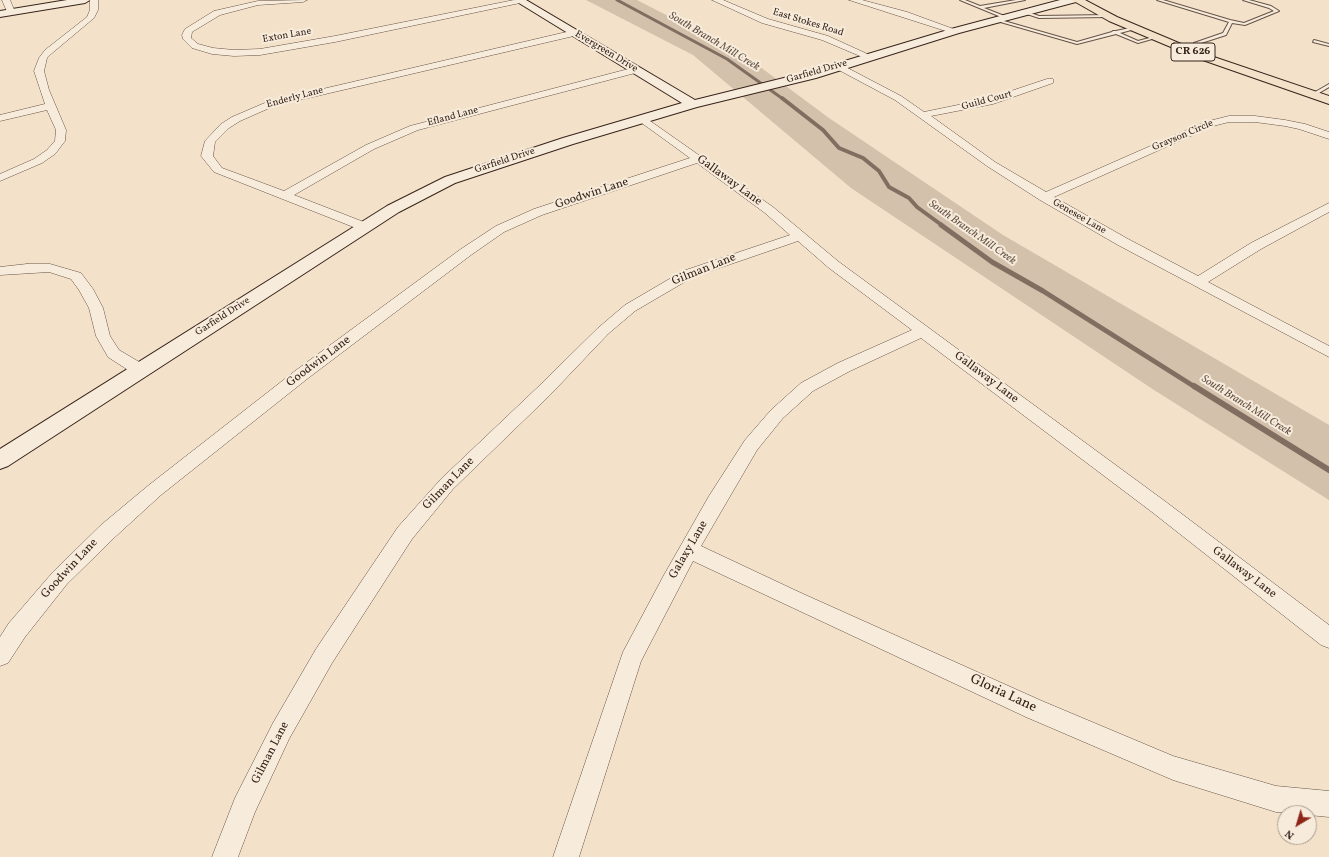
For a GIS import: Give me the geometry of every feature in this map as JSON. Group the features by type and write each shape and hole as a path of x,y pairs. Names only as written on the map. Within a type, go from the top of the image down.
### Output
{"main road":[{"name":"CR 626","path":"1077,0 1134,28 1201,56 1323,90"},
{"name":"CR 626","path":"1096,0 1123,14 1195,44 1323,90 1329,100"}],"street":[{"path":"6,0 11,12"},
{"path":"0,14 85,0"},
{"path":"0,178 38,161 51,152 60,140 61,130 39,71 43,58 54,46 90,18 94,10 94,0"},
{"name":"Exton Lane","path":"303,0 254,4 217,13 200,22 188,31 186,35 187,39 195,46 212,51 234,53 260,52 335,39 519,0"},
{"name":"Evergreen Drive","path":"519,0 693,104"},
{"name":"East Stokes Road","path":"716,0 764,20 825,38 870,57"},
{"path":"853,0 904,14 955,31"},
{"name":"Garfield Drive","path":"0,460 365,227 414,197 450,180 568,140 693,104 778,83 955,31 1072,0"},
{"name":"Enderly Lane","path":"365,227 218,170 207,156 207,149 210,141 225,126 271,104 575,33"},
{"name":"Genesee Lane","path":"838,66 877,86 922,115 991,164 1044,197 1122,242 1329,352"},
{"name":"Efland Lane","path":"284,196 370,147 414,128 636,70"},
{"name":"Guild Court","path":"922,115 989,102 1050,81"},
{"path":"0,118 51,106"},
{"name":"Gallaway Lane","path":"643,119 769,210 834,265 1159,507 1329,638"},
{"name":"Grayson Circle","path":"1044,197 1209,124 1229,119 1255,119 1285,123 1301,126 1329,136"},
{"name":"Goodwin Lane","path":"0,656 17,630 60,578 108,531 179,470 454,261 500,229 538,212 698,159"},
{"path":"1198,282 1256,246 1329,207"},
{"name":"Gilman Lane","path":"225,857 244,807 281,731 324,656 405,533 447,484 544,391 602,331 630,308 688,274 799,236"},
{"path":"0,271 50,268 76,276 86,289 96,308 103,336 113,353 140,370"},
{"name":"Galaxy Lane","path":"566,857 631,659 658,604 716,501 751,445 764,428 792,399 807,388 844,367 923,331"},
{"name":"Gloria Lane","path":"689,550 794,600 903,648 1034,709 1173,768 1276,799 1329,804"}],"lane":[{"path":"962,0 980,7 1002,19 1077,43 1114,32 1134,28"},
{"path":"988,0 998,4"},
{"path":"980,7 1023,0"},
{"path":"1159,0 1244,24 1277,11 1245,0"},
{"path":"1171,3 1181,0"},
{"path":"1025,12 1038,17 1108,16"},
{"path":"1195,44 1225,34 1231,21"},
{"path":"1114,32 1138,42 1157,37"},
{"path":"1314,41 1329,45"}],"shaded area":[{"path":"586,0 637,0 744,55 829,118 1003,235 1329,425 1329,500 1154,390 851,188 693,55"}],"waterway":[{"name":"South Branch Mill Creek","path":"617,0 727,59 783,99"},
{"name":"South Branch Mill Creek","path":"782,98 823,130 839,148 863,158 879,171 889,187 909,198 917,207 943,226"},
{"name":"South Branch Mill Creek","path":"941,225 992,262 1043,291 1195,387"},
{"name":"South Branch Mill Creek","path":"1194,386 1329,470"}]}
